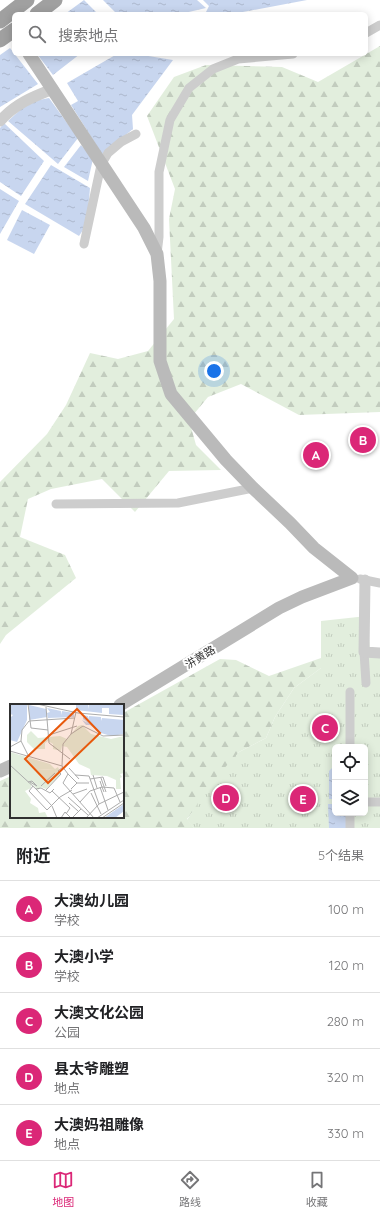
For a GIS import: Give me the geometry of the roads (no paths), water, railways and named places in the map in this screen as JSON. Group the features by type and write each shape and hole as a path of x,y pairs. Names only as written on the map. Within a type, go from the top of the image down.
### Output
{"highway":[{"path":"0,21 27,0 36,12"},
{"path":"40,12 55,0"},
{"path":"0,40 12,31"}],"main road":[{"path":"30,56 53,88 144,228 157,254 160,281 160,361 170,394 226,460 314,548 359,579"},
{"name":"汫黄路","path":"122,704 280,608 302,597 359,579"},
{"path":"0,771 10,766"}],"street":[{"path":"368,32 380,25"},
{"path":"157,254 159,237 159,172 170,120 189,88 213,69 238,59 271,56"},
{"path":"0,121 25,100 53,88"},
{"path":"84,244 101,164 108,153 121,142 136,134"},
{"path":"56,504 178,503 253,488"},
{"path":"366,683 359,579 380,582"},
{"path":"364,652 380,653"},
{"path":"350,692 350,744"},
{"path":"368,802 380,802"},
{"path":"350,816 350,828"}],"water":[{"path":"84,0 96,12 68,12"},
{"path":"103,0 197,0 206,8 189,12 115,12"},
{"path":"203,0 307,0 243,12 206,12 209,6"},
{"path":"10,48 12,51 12,56 16,56 38,84 0,107 0,55"},
{"path":"39,56 77,56 53,75"},
{"path":"114,56 148,56 173,60 132,115 133,129 102,154 71,105 78,101 67,83"},
{"path":"49,98 78,138 58,164 8,121 29,102"},
{"path":"4,123 44,161 21,196 0,182 0,128"},
{"path":"81,145 93,159 88,181 64,167"},
{"path":"51,165 90,188 87,224 79,236 25,204"},
{"path":"0,189 19,201 0,234"},
{"path":"22,210 50,225 34,254 7,240"},
{"path":"332,768 332,799 329,799 329,771"},
{"path":"328,804 332,804 332,816 346,816 346,828 329,828"}],"place":[{"name":"大澳小学","path":"363,440"},
{"name":"大澳幼儿园","path":"316,455"},
{"name":"大澳文化公园","path":"325,728"},
{"name":"县太爷雕塑","path":"226,798"},
{"name":"大澳妈祖雕像","path":"303,799"}]}
